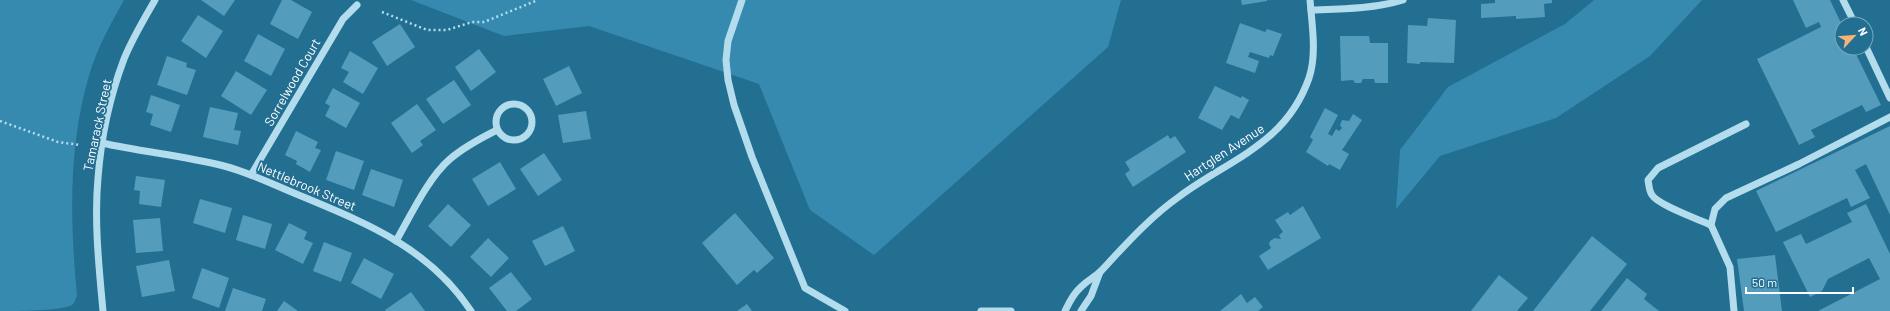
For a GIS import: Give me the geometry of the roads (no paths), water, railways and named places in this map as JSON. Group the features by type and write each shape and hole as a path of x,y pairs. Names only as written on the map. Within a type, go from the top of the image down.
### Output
{"street":[{"name":"Tamarack Street","path":"103,311 98,259 98,179 102,143 111,104 124,60 155,0"},
{"path":"742,0 728,41 726,60 728,80 734,105 752,157 805,288 844,311"},
{"name":"Hartglen Avenue","path":"1065,311 1079,288 1100,272 1124,244 1168,204 1261,145 1280,128 1289,115 1309,78 1313,50 1310,0"},
{"path":"1311,10 1362,7 1403,0"},
{"path":"1843,0 1851,16"},
{"name":"Sorrelwood Court","path":"251,175 343,18 357,5"},
{"path":"1870,56 1890,98"},
{"path":"514,104 525,108 529,112 532,124 530,130 523,138 511,140 501,135 497,130 496,118 503,108 514,104"},
{"path":"1734,311 1730,267 1711,225 1715,209 1726,198 1799,164 1890,117"},
{"path":"1711,225 1663,204 1652,197 1649,191 1648,180 1658,168 1746,124"},
{"path":"396,240 432,181 450,160 479,139 497,130"},
{"name":"Nettlebrook Street","path":"102,143 204,162 251,175 351,218 396,240 424,259 450,282 471,311"},
{"name":"Hartglen Avenue","path":"1081,311 1091,296 1100,272"},
{"path":"981,311 1011,311"}]}
